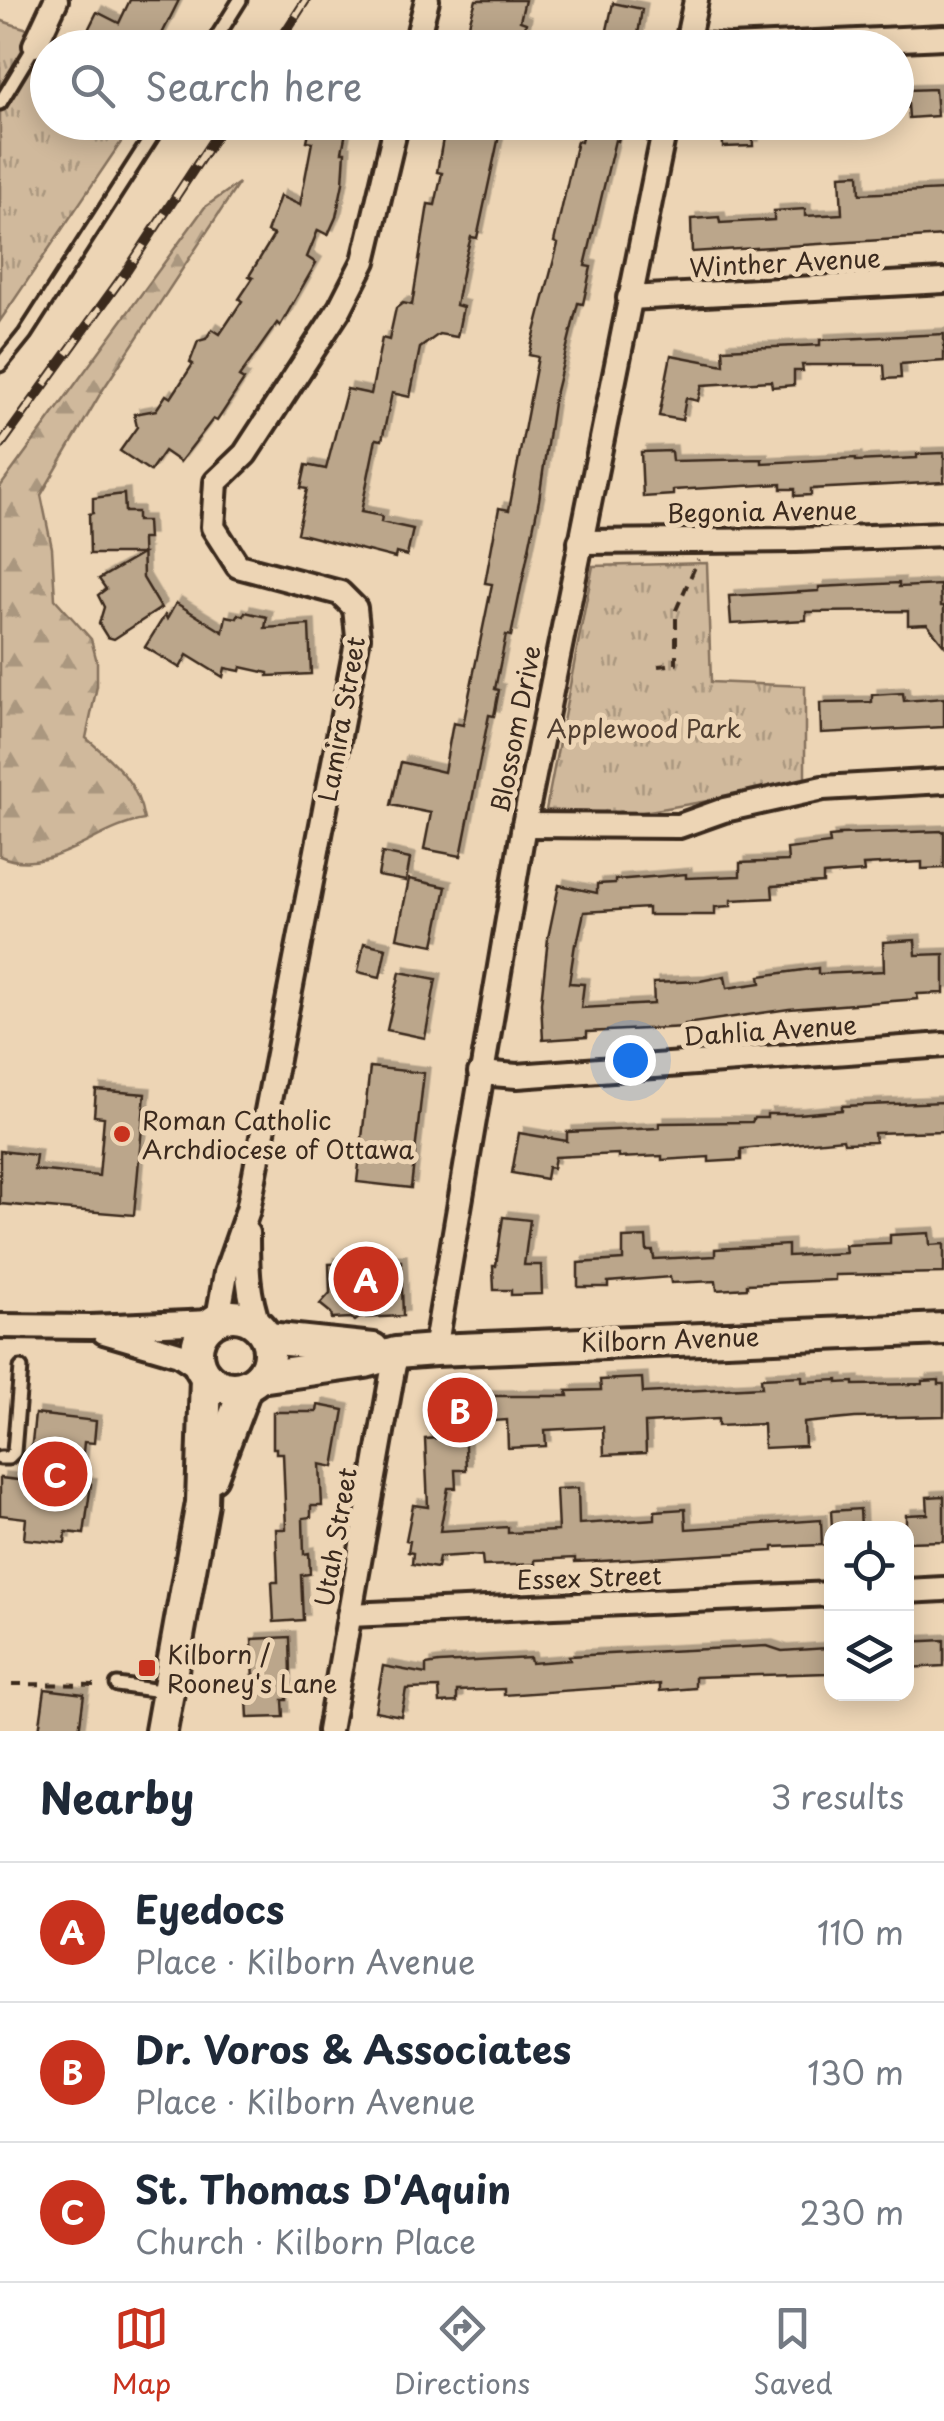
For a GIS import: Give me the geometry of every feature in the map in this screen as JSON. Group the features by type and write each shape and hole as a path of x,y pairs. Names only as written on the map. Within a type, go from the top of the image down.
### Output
{"street":[{"path":"41,30 56,0"},
{"path":"420,30 427,0"},
{"path":"689,30 696,0"},
{"path":"914,38 944,37"},
{"name":"Lamira Street","path":"215,1320 248,1210 358,636 355,608 340,593 238,566 213,528 216,482 246,454 340,308 364,260 393,140"},
{"name":"Blossom Drive","path":"435,1350 524,825 662,140"},
{"name":"Winther Avenue","path":"629,298 944,281"},
{"name":"Begonia Avenue","path":"580,542 944,534"},
{"path":"524,825 679,826 724,810 823,788 944,781"},
{"name":"Dahlia Avenue","path":"480,1073 517,1076 944,1045"},
{"name":"Lamira Street","path":"248,1210 246,1278 250,1302 264,1332"},
{"path":"0,1326 91,1328 215,1320 233,1315 247,1318 264,1332 270,1352 253,1382 202,1503"},
{"path":"160,1731 202,1503 203,1372 198,1343 215,1320"},
{"path":"91,1328 178,1354 224,1388 253,1382"},
{"name":"Kilborn Avenue","path":"253,1382 396,1353 435,1350 944,1329"},
{"name":"Kilborn Avenue","path":"264,1332 396,1353"},
{"name":"Utah Street","path":"329,1731 396,1353"},
{"path":"914,1591 944,1589"},
{"name":"Essex Street","path":"349,1615 824,1594"}],"lane":[{"path":"221,30 240,0"},
{"path":"0,104 30,52"},
{"path":"0,365 25,334 149,140"},
{"path":"0,1458 8,1458 14,1452 21,1368"},
{"path":"117,1685 168,1692"}],"path":[{"path":"658,666 676,664 676,610 700,556 700,540"},
{"path":"12,1684 117,1685"}],"green space":[{"path":"0,20 34,30 30,30 30,140 122,140 0,321"},
{"path":"239,183 102,391 41,495 52,548 55,599 91,639 97,662 97,686 86,738 131,784 144,820 37,861 0,856 0,487 205,207"},
{"name":"Applewood Park","path":"707,563 711,682 805,686 805,784 632,814 546,810 593,566"}],"building":[{"path":"130,0 179,0 164,30 88,30 97,12 119,23"},
{"path":"476,0 525,0 520,21 526,23 525,30 467,30"},
{"path":"613,3 642,9 639,30 607,30"},
{"path":"935,89 937,116 914,118 914,90"},
{"path":"344,140 343,183 336,217 328,235 318,230 307,257 316,263 280,326 277,323 239,377 244,380 217,421 213,419 180,462 164,451 150,471 120,451 137,427 134,414 156,410 166,395 171,398 193,364 190,362 198,341 206,339 212,329 220,334 242,301 239,299 253,278 249,276 274,235 267,232 280,196 300,205 312,142 307,141"},
{"path":"443,140 498,140 477,238 471,237 464,263 456,305 463,307 457,337 439,334 420,348 410,397 392,393 382,440 376,439 361,512 382,516 381,522 413,529 407,556 396,553 395,558 297,533 307,489 301,488 306,465 326,469 347,389 371,394 382,338 389,340 396,308 403,303 412,305 428,204 435,205 442,173 437,172"},
{"path":"615,140 585,266 591,267 583,304 578,303 553,403 539,500 511,636 506,635 494,716 489,715 461,856 424,849 431,813 391,805 401,762 444,772 453,723 463,725 492,584 485,583 499,508 509,510 538,357 529,355 558,244 554,242 577,141"},
{"path":"723,140 753,140 753,146 723,147"},
{"path":"859,174 860,194 944,190 944,236 692,252 691,219 719,217 720,223 774,220 774,211 805,209 805,216 842,214 840,175"},
{"path":"944,334 944,361 900,364 901,378 885,379 884,365 802,365 803,371 794,371 794,385 772,387 771,381 702,385 698,401 686,398 682,420 659,416 671,355 724,365 723,349"},
{"path":"671,451 672,461 762,459 762,463 917,458 917,454 944,453 944,482 811,489 811,495 795,496 795,489 781,489 781,484 673,490 673,495 643,497 641,452"},
{"path":"124,494 125,512 137,512 137,521 147,521 148,539 142,539 143,578 161,608 114,639 107,637 99,624 104,607 98,595 106,589 99,579 142,554 90,554 89,514 93,513 93,498"},
{"path":"899,583 899,587 940,585 944,645 927,624 908,625 908,611 806,612 806,620 731,624 729,596"},
{"path":"176,603 223,632 226,616 237,618 245,612 267,617 265,628 309,625 311,674 268,676 241,667 240,671 225,668 223,677 187,655 180,668 145,647"},
{"path":"903,693 904,701 944,698 944,727 821,733 820,703 872,702 872,695"},
{"path":"944,831 944,868 922,869 922,862 863,865 864,872 823,875 823,883 772,886 773,898 731,900 731,906 715,907 715,915 648,915 648,908 584,912 569,983 584,984 581,1008 654,1004 653,983 725,976 727,988 761,983 760,976 818,968 818,974 884,971 883,942 915,940 916,955 944,954 944,993 917,994 918,999 789,1009 685,1027 587,1032 587,1037 543,1040 541,1003 559,885 597,893 597,884 615,880 686,874 686,878 740,876 740,863 788,861 787,849 830,844 829,837 839,834"},
{"path":"382,853 410,859 406,881 378,876"},
{"path":"409,879 446,887 434,945 397,938"},
{"path":"364,943 386,948 380,977 358,972"},
{"path":"400,972 436,979 425,1038 387,1030"},
{"path":"370,1067 424,1073 411,1188 357,1182"},
{"name":"Roman Catholic Archdiocese of Ottawa","path":"96,1090 145,1094 134,1215 0,1204 0,1151 36,1155 34,1170 99,1176 104,1117 94,1116"},
{"path":"944,1102 944,1131 874,1133 875,1142 844,1143 843,1139 741,1149 741,1160 618,1158 618,1154 555,1157 546,1179 512,1173 519,1133 567,1141 567,1132 659,1128 659,1123 752,1122 754,1118 767,1118 767,1114 842,1110 842,1106"},
{"path":"503,1217 530,1220 524,1265 541,1265 542,1294 511,1295 511,1290 494,1290 493,1266"},
{"path":"929,1233 930,1245 944,1244 944,1273 835,1275 835,1280 747,1284 747,1288 717,1290 716,1281 671,1283 670,1277 608,1282 608,1287 578,1287 578,1263 623,1260 623,1238 646,1237 647,1251 653,1251 654,1259 715,1256 715,1249 788,1245 788,1256 846,1253 845,1245 890,1243 890,1235"},
{"path":"401,1261 403,1316 332,1319 320,1304 330,1293 329,1264"},
{"path":"802,1376 802,1382 838,1380 854,1385 939,1380 939,1384 944,1384 944,1416 804,1423 805,1446 764,1448 763,1424 718,1426 718,1419 645,1423 646,1453 604,1455 603,1427 545,1430 546,1446 508,1448 507,1420 464,1423 466,1470 455,1470 456,1488 448,1488 440,1531 508,1527 508,1533 558,1531 556,1489 578,1488 579,1524 655,1519 655,1511 685,1509 686,1529 821,1520 822,1545 483,1566 482,1556 471,1555 439,1557 437,1568 412,1564 410,1541 406,1540 413,1505 428,1507 425,1439 438,1438 436,1398 482,1391 482,1396 568,1396 567,1391 601,1390 600,1380 642,1378 643,1393 762,1387 761,1378"},
{"path":"318,1405 344,1410 334,1467 320,1464 322,1506 311,1506 311,1517 303,1518 304,1554 309,1553 310,1574 301,1575 303,1620 274,1622 272,1582 278,1582 276,1529 286,1529 283,1453 276,1453 273,1448 273,1412 317,1412"},
{"path":"35,1414 96,1421 94,1443 84,1442 80,1483 91,1484 84,1534 66,1532 65,1543 24,1539 26,1518 0,1515 0,1478 28,1481"},
{"path":"944,1496 944,1541 914,1542 914,1521 906,1521 906,1515 928,1514 927,1497"},
{"path":"860,1509 861,1521 832,1521 831,1511"},
{"path":"290,1637 291,1674 286,1674 284,1717 248,1718 246,1680 254,1680 252,1639"},
{"path":"944,1640 944,1666 914,1668 914,1642"},
{"path":"767,1646 782,1651 824,1648 824,1673 695,1677 695,1688 660,1691 660,1684 504,1695 504,1689 457,1691 457,1702 440,1703 439,1688 406,1689 401,1716 375,1711 383,1666 426,1674 426,1665 439,1663 530,1658 531,1663 570,1660 569,1656"},
{"path":"45,1689 84,1694 79,1731 39,1731"}],"railway":[{"path":"287,30 306,0"},
{"path":"0,446 128,269 213,140"}],"place":[{"name":"Roman Catholic Archdiocese of Ottawa","path":"122,1134"},
{"name":"Eyedocs","path":"366,1279"},
{"name":"Dr. Voros & Associates","path":"460,1410"},
{"name":"St. Thomas D'Aquin","path":"55,1474"},
{"name":"Kilborn / Rooney's Lane","path":"147,1668"}]}
